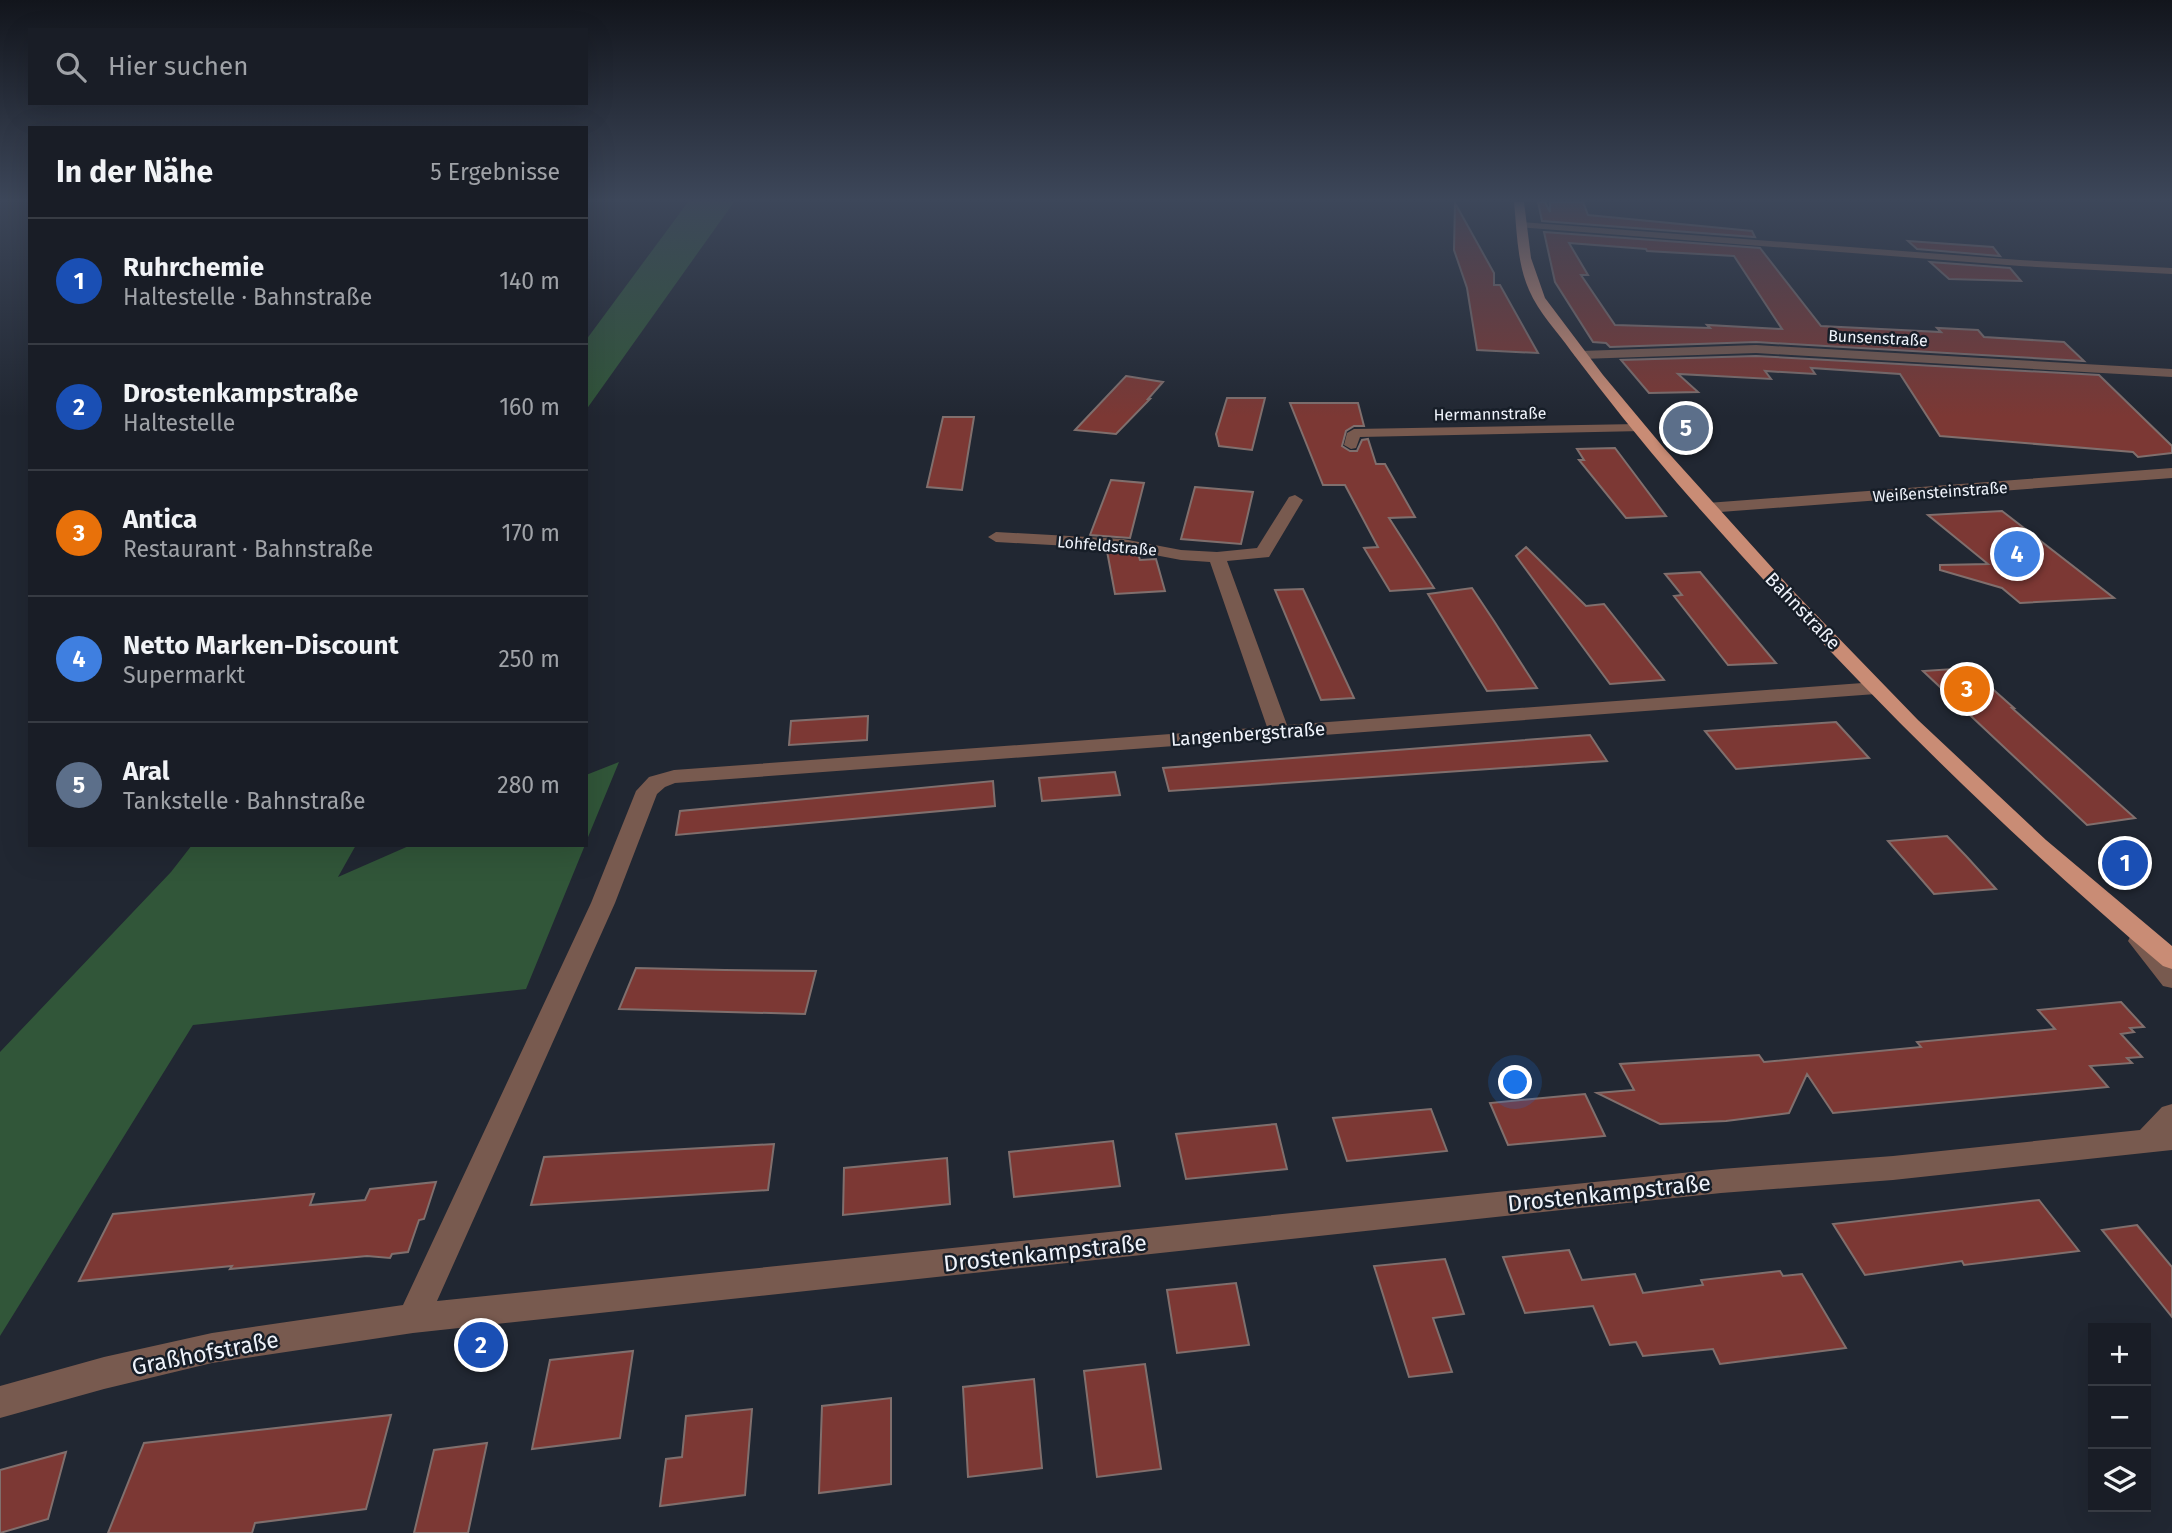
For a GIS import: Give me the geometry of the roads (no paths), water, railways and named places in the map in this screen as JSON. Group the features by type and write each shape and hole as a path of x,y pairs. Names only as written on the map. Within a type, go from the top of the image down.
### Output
{"main road":[{"name":"Bahnstraße","path":"1530,274 1535,289 1581,355 1638,428 1707,508 1876,688 2018,828 2115,914 2172,960"}],"street":[{"name":"Bunsenstraße","path":"1581,355 1756,349 2172,373"},
{"name":"Hermannstraße","path":"1351,445 1354,433 1638,428"},
{"name":"Weißensteinstraße","path":"1707,508 2172,473"},
{"name":"Lohfeldstraße","path":"996,537 1123,544 1181,555 1217,557 1263,554 1295,500"},
{"path":"1217,557 1279,731"},
{"name":"Langenbergstraße","path":"413,1318 597,915 650,786 674,777 1876,688"},
{"path":"2115,914 2172,979"},
{"name":"Drostenkampstraße","path":"413,1318 1679,1185 1892,1168 2159,1140 2172,1115"},
{"name":"Graßhofstraße","path":"0,1402 104,1373 212,1348 413,1318"}],"place":[{"name":"Aral","path":"1686,428"},
{"name":"Netto Marken-Discount","path":"2017,554"},
{"name":"Antica","path":"1967,689"},
{"name":"Ruhrchemie","path":"2125,863"},
{"name":"Drostenkampstraße","path":"481,1345"}]}
